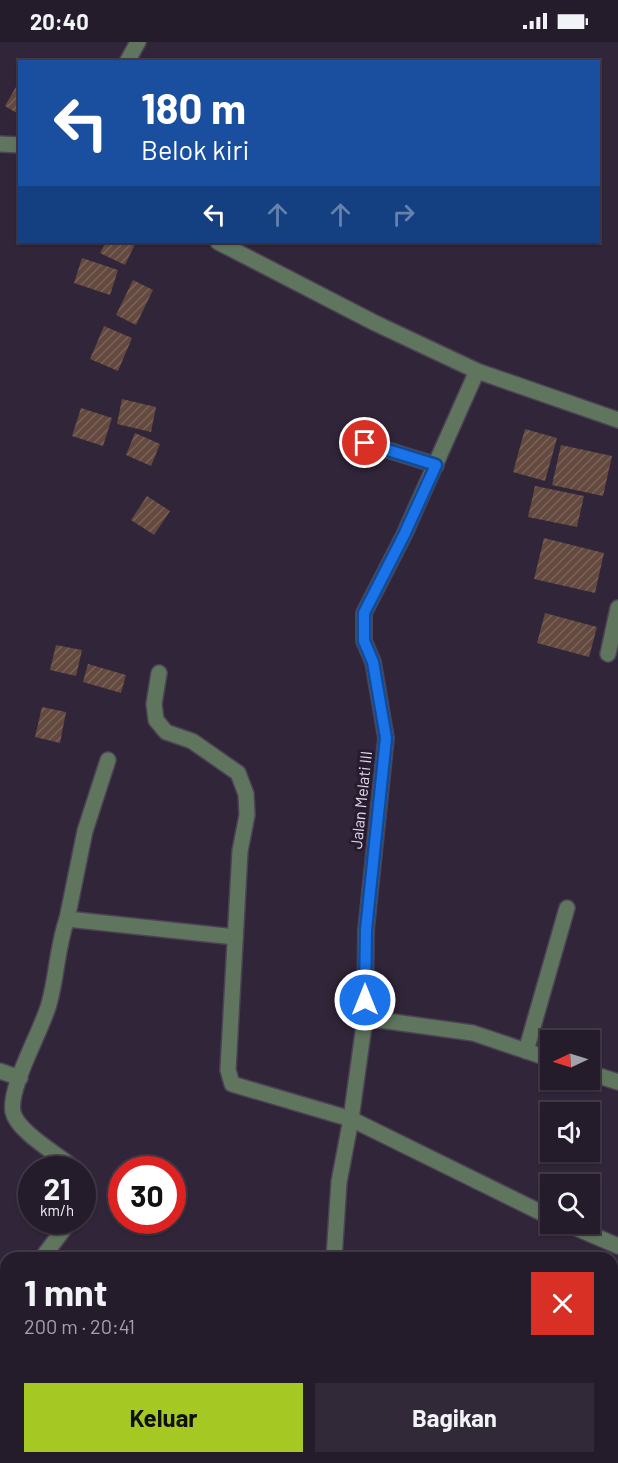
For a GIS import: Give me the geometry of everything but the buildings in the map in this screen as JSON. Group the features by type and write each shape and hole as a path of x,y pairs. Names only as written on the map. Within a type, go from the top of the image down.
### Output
{"street":[{"path":"128,60 138,42"},
{"path":"0,144 18,145"},
{"path":"220,243 375,323 477,371 618,420"},
{"name":"Jalan Melati III","path":"334,1252 339,1182 351,1119 365,1018 366,930 386,738 373,662 364,641 364,613 404,535 477,371"},
{"path":"365,443 436,465"},
{"path":"608,654 618,608"},
{"path":"159,673 154,704 156,720 166,732 192,741 238,773 246,794 247,815 240,851 235,937 229,1078 232,1084 351,1119 540,1212"},
{"path":"58,1156 24,1130 13,1113 14,1096 49,1004 85,831 108,760"},
{"path":"526,1051 567,908"},
{"path":"67,919 235,937"},
{"path":"365,1018 473,1033 540,1056"},
{"path":"0,1071 20,1078"},
{"path":"600,1076 618,1082"},
{"path":"47,1252 60,1234"},
{"path":"590,1234 618,1246"}],"route":[{"path":"365,443 436,465 404,535 376,586 364,613 362,626 364,641 373,662 384,714 386,738 366,930 365,1000"}]}
